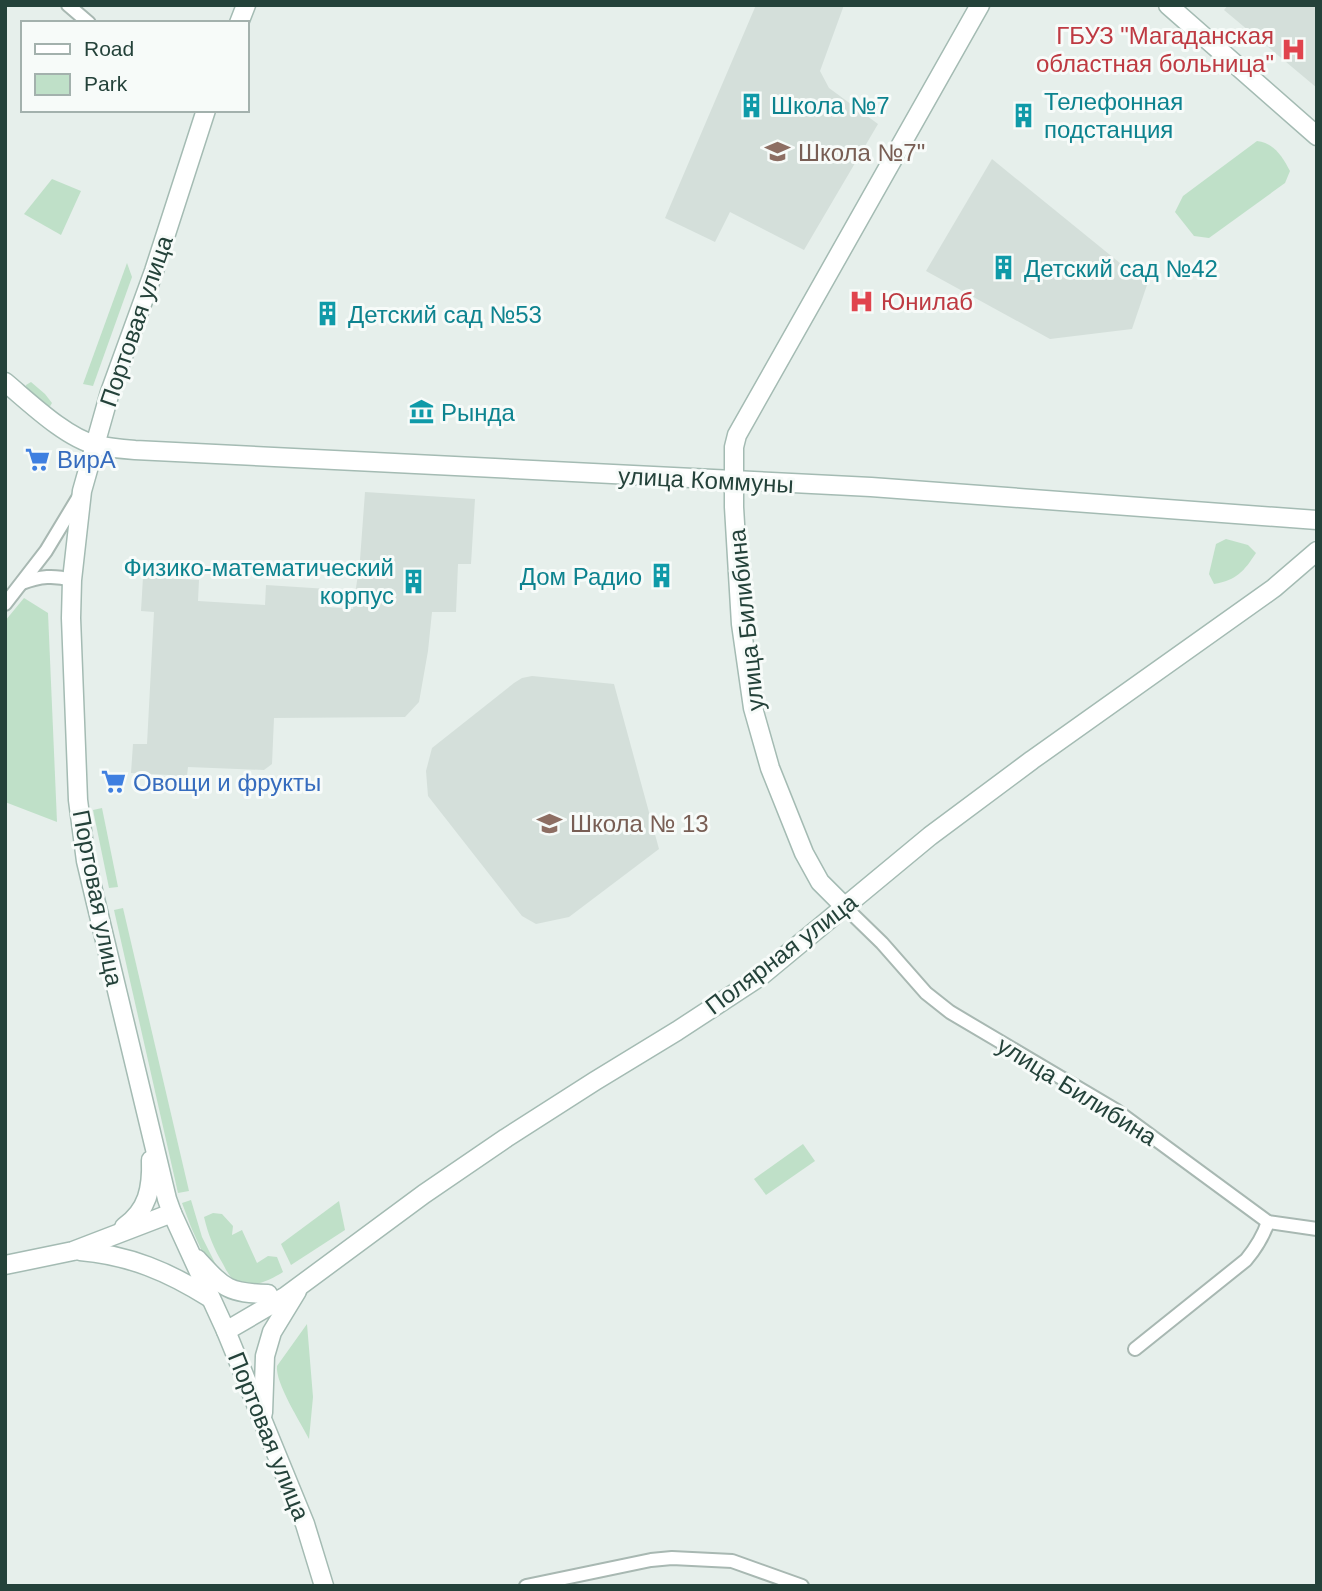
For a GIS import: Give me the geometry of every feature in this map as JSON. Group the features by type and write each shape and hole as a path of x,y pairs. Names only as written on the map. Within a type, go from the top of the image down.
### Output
{"main road":[{"name":"улица Билибина","path":"845,907 820,882 804,853 769,768 753,708 741,624 734,507 734,447 737,435 980,5"},
{"path":"1168,5 1317,136"},
{"name":"Портовая улица","path":"205,112 154,271 110,391 82,491 72,580 71,618 78,800 86,861 172,1213 226,1331 305,1524 324,1586"},
{"path":"5,382 57,425 94,445"},
{"name":"улица Коммуны","path":"94,445 135,450 884,488 1317,520"},
{"name":"Полярная улица","path":"226,1331 301,1285 424,1194 496,1145 761,976 960,813 1274,588 1317,551"},
{"path":"112,1236 144,1208 151,1172 151,1132"},
{"path":"5,1265 73,1251 172,1213"},
{"path":"187,1250 227,1288 239,1292 268,1294"},
{"path":"73,1251 106,1253 145,1265 183,1281 210,1298 243,1299 301,1285"},
{"path":"262,1419 265,1356 272,1332 301,1285"}],"street":[{"path":"68,5 87,21"},
{"path":"5,604 61,528 82,491"},
{"path":"22,584 44,576 59,576 72,580"},
{"name":"улица Билибина","path":"845,907 936,1002 1117,1111 1268,1222 1317,1229"},
{"path":"1135,1349 1246,1260 1263,1237 1268,1222"},
{"path":"526,1586 672,1558 732,1561 802,1586"}],"shaded area":[{"name":"Школа №7\"","path":"756,5 844,5 820,71 829,88 878,124 804,250 730,212 715,242 665,218"},
{"name":"ГБУЗ \"Магаданская областная больница\"","path":"1228,5 1317,5 1317,88 1224,10"},
{"path":"992,159 1147,285 1132,329 1050,339 926,271"},
{"path":"365,492 475,499 471,564 458,564 456,612 432,612 419,702 405,717 274,718 272,764 264,770 188,767 187,776 131,773 133,744 147,744 154,612 141,611 143,577 199,580 198,601 265,605 266,585 328,589 327,607 353,609"},
{"name":"Школа № 13","path":"532,676 614,684 659,849 569,917 536,924 522,916 428,796 426,771 432,748 514,683"}],"green space":[{"path":"1257,141 1273,147 1284,160 1290,171 1285,183 1209,238 1194,236 1175,212 1183,196"},
{"path":"52,179 81,191 61,235 24,214"},
{"path":"127,263 132,277 93,386 83,384"},
{"path":"31,382 52,403 49,408 27,392 26,385"},
{"path":"1226,539 1248,545 1256,553 1239,574 1214,584 1209,574 1216,544"},
{"path":"24,598 48,613 57,822 5,802 5,621"},
{"path":"102,808 118,887 109,888 93,810"},
{"path":"123,908 189,1191 178,1193 114,910"},
{"path":"803,1144 815,1161 766,1195 754,1179"},
{"path":"191,1200 202,1237 222,1277 208,1265 191,1227 182,1203"},
{"path":"339,1201 345,1230 291,1265 281,1244"},
{"path":"213,1213 222,1214 233,1226 232,1235 242,1230 257,1263 268,1256 277,1257 283,1272 264,1282 251,1285 232,1278 217,1253 204,1217"},
{"path":"307,1324 313,1397 309,1439 277,1373 277,1366"}],"place":[{"name":"ГБУЗ \"Магаданская областная больница\"","path":"1294,49"},
{"name":"Школа №7","path":"751,105"},
{"name":"Телефонная подстанция","path":"1024,115"},
{"name":"Школа №7\"","path":"778,152"},
{"name":"Детский сад №42","path":"1004,268"},
{"name":"Юнилаб","path":"861,301"},
{"name":"Детский сад №53","path":"328,314"},
{"name":"Рында","path":"421,412"},
{"name":"ВирА","path":"37,459"},
{"name":"Дом Радио","path":"662,576"},
{"name":"Физико-математический корпус","path":"414,581"},
{"name":"Овощи и фрукты","path":"113,782"},
{"name":"Школа № 13","path":"550,823"}]}
